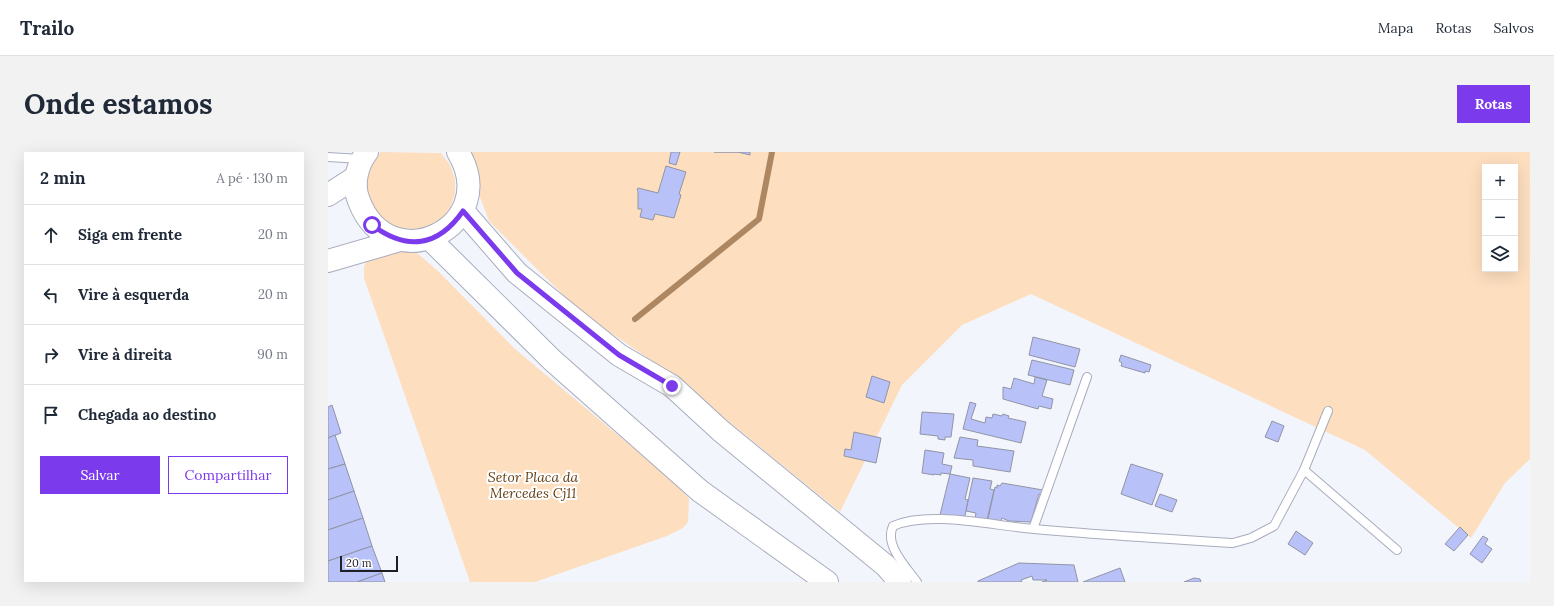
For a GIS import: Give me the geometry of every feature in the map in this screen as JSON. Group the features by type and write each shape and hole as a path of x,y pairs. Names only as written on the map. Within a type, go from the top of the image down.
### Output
{"street":[{"path":"361,163 357,197 372,225 385,235 400,240 416,242 430,239 443,232 454,223 463,211 468,195 469,179 465,162 458,152"},
{"path":"328,195 361,163"},
{"path":"463,211 517,273 619,355 672,386 721,431 886,566 900,582"},
{"path":"430,239 552,360 700,492 827,582"},
{"path":"328,261 400,240"}],"lane":[{"path":"328,157 361,163"},
{"path":"1033,529 1087,376"},
{"path":"917,582 895,550 891,541 890,531 893,526 903,521 914,519 959,520 1033,529 1233,543 1251,538 1274,526 1304,470 1328,411"},
{"path":"1304,470 1397,550"}],"green space":[{"path":"381,152 441,153 450,165 455,179 455,194 450,208 441,220 428,228 414,232 400,231 375,215 365,187 367,172 374,159"},
{"path":"463,152 1530,152 1530,459 1505,483 1471,538 1365,450 1031,294 962,325 902,385 840,512 664,369 583,314 489,221"},
{"name":"Setor Placa da Mercedes Cj11","path":"403,249 417,253 439,272 515,349 680,487 689,499 688,522 683,528 667,536 535,582 470,582 364,278 364,267 367,259"}],"building":[{"path":"671,152 680,152 676,165 669,163"},
{"path":"738,152 750,152 750,155"},
{"path":"666,166 686,172 679,194 681,195 674,218 655,214 653,220 640,217 642,209 638,209 638,188 658,193"},
{"path":"1033,337 1080,349 1075,367 1029,355"},
{"path":"1121,355 1151,365 1149,372 1145,371 1145,373 1121,366 1122,363 1119,361"},
{"path":"1032,360 1074,370 1070,385 1028,375"},
{"path":"872,376 890,382 884,403 866,397"},
{"path":"1035,377 1047,380 1042,396 1053,399 1051,409 1039,406 1038,409 1003,399 1003,387 1011,389 1014,378 1034,384"},
{"path":"970,402 976,404 971,419 985,423 986,417 992,418 993,414 1002,416 1003,414 1009,416 1008,418 1026,422 1021,443 963,429"},
{"path":"332,405 341,433 328,438 328,407"},
{"path":"922,412 954,414 951,437 945,437 945,440 938,439 938,436 920,434"},
{"path":"1272,421 1284,426 1278,442 1265,437"},
{"path":"854,432 881,438 876,463 844,456 845,449 851,450"},
{"path":"335,435 345,464 328,469 328,438"},
{"path":"960,437 978,440 977,446 1014,451 1010,472 973,466 973,460 954,458"},
{"path":"925,450 944,453 942,464 952,466 950,474 941,473 941,475 934,475 922,473"},
{"path":"345,464 354,491 328,500 328,469"},
{"path":"1131,464 1163,474 1152,505 1121,494"},
{"path":"950,474 970,478 965,499 968,500 965,516 940,515"},
{"path":"973,478 992,481 990,489 994,490 987,520 975,518 976,513 966,511"},
{"path":"1002,483 1043,490 1041,495 1039,494 1031,522 1009,521 1002,518 1001,521 988,519 995,487 997,488 997,485 1000,486"},
{"path":"354,491 363,518 328,530 328,500"},
{"path":"1160,494 1177,500 1172,512 1155,506"},
{"path":"363,518 372,546 328,561 328,530"},
{"path":"1460,527 1468,535 1454,551 1445,544"},
{"path":"1296,531 1313,543 1305,555 1288,544"},
{"path":"1483,536 1488,539 1485,544 1492,549 1482,563 1470,554"},
{"path":"372,546 382,573 357,582 328,582 328,561"},
{"path":"1019,563 1074,565 1078,582 1042,582 1047,580 1033,580 1032,576 1021,580 1022,582 978,582"},
{"path":"1120,568 1125,582 1083,582"},
{"path":"382,573 385,582 357,582"},
{"path":"1194,578 1200,579 1201,582 1184,582"}],"waterway":[{"path":"635,319 759,219 772,152"}],"route":[{"path":"372,225 385,235 400,240 416,242 430,239 443,232 454,223 463,211 517,273 619,355 672,386"}]}
